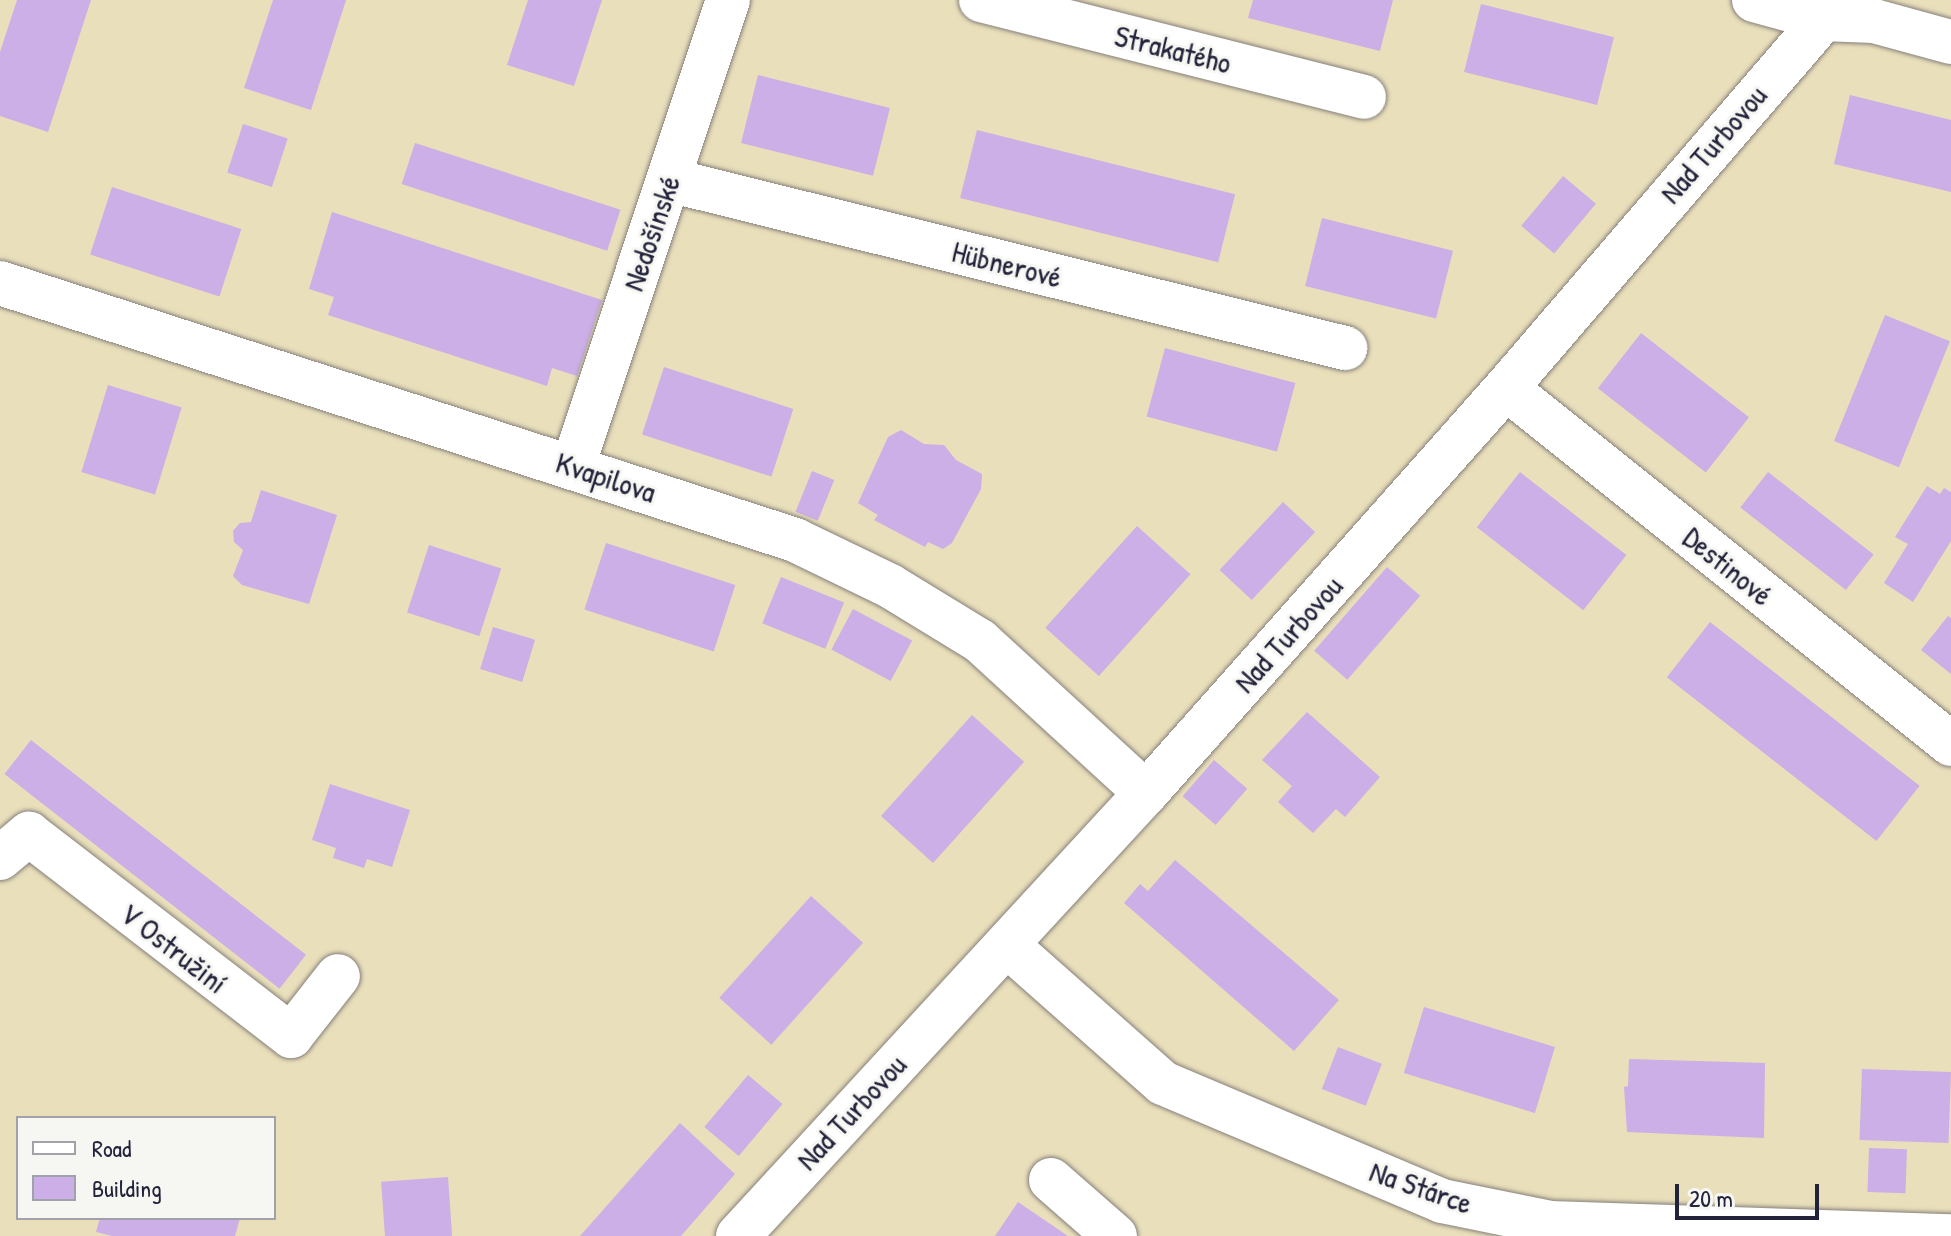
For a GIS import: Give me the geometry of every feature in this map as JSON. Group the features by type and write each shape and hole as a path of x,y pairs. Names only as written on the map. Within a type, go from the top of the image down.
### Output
{"street":[{"name":"Nedošínské","path":"573,466 728,0"},
{"name":"Strakatého","path":"981,0 1364,97"},
{"path":"1754,0 1823,19 1871,11 1951,42"},
{"name":"Nad Turbovou","path":"738,1236 1146,793 1506,388 1823,19"},
{"name":"Hübnerové","path":"669,180 1345,348"},
{"name":"Kvapilova","path":"0,283 795,540 890,586 980,641 1146,793"},
{"name":"Destinové","path":"1506,388 1951,744"},
{"name":"V Ostružiní","path":"0,858 29,834 291,1036 338,976"},
{"name":"Na Stárce","path":"1007,945 1163,1083 1442,1201 1550,1223 1951,1236"},
{"path":"1051,1180 1115,1236"}],"building":[{"path":"17,0 91,0 48,132 0,116 0,52"},
{"path":"273,0 346,0 311,110 244,88"},
{"path":"528,0 602,0 574,86 507,65"},
{"path":"1253,0 1393,0 1380,51 1248,18"},
{"path":"1481,4 1614,37 1597,105 1464,72"},
{"path":"758,75 890,108 873,176 741,143"},
{"path":"1850,95 1951,120 1951,192 1834,164"},
{"path":"243,124 288,139 272,187 227,173"},
{"path":"977,130 1235,194 1218,262 960,198"},
{"path":"415,143 620,210 607,251 402,184"},
{"path":"1563,176 1596,204 1554,253 1521,226"},
{"path":"112,187 241,229 219,297 90,255"},
{"path":"332,212 602,300 577,376 552,368 547,386 328,315 334,297 309,289"},
{"path":"1322,218 1453,251 1436,319 1305,286"},
{"path":"1885,315 1950,341 1899,467 1834,441"},
{"path":"1641,333 1749,417 1706,473 1598,388"},
{"path":"1165,348 1295,383 1277,452 1147,417"},
{"path":"664,367 793,409 771,477 642,435"},
{"path":"108,385 182,408 155,495 81,472"},
{"path":"901,430 924,444 944,445 956,460 982,474 981,489 952,543 943,549 928,542 925,547 874,520 878,515 858,503 888,437"},
{"path":"812,471 834,480 818,521 796,512"},
{"path":"1520,472 1626,555 1583,610 1477,527"},
{"path":"1768,472 1874,554 1846,590 1740,507"},
{"path":"1927,486 1940,494 1944,488 1951,492 1951,541 1913,602 1884,583 1908,544 1895,537"},
{"path":"261,490 337,515 309,604 242,585 233,576 243,550 234,542 233,531 240,523 251,522"},
{"path":"1283,502 1315,532 1252,600 1220,570"},
{"path":"1137,526 1191,574 1099,676 1045,628"},
{"path":"606,543 735,585 714,652 584,610"},
{"path":"429,545 501,568 479,636 407,613"},
{"path":"1387,567 1420,596 1347,680 1314,651"},
{"path":"781,577 844,602 825,649 762,623"},
{"path":"853,609 912,640 891,681 831,650"},
{"path":"1948,616 1951,618 1951,674 1921,650"},
{"path":"1710,622 1920,786 1877,841 1667,677"},
{"path":"493,627 535,640 522,682 480,669"},
{"path":"1307,712 1380,777 1345,817 1336,809 1313,833 1278,802 1292,786 1262,760"},
{"path":"972,715 1024,762 933,863 881,816"},
{"path":"31,740 306,955 280,989 5,774"},
{"path":"1214,760 1247,789 1216,825 1183,796"},
{"path":"330,784 410,810 392,867 367,859 364,868 333,858 336,848 312,840"},
{"path":"1175,860 1339,1000 1294,1051 1124,903 1140,884 1148,891"},
{"path":"811,896 863,943 771,1045 719,998"},
{"path":"1424,1007 1555,1047 1535,1113 1404,1073"},
{"path":"1338,1047 1382,1064 1366,1106 1322,1089"},
{"path":"1629,1059 1765,1063 1764,1138 1627,1132 1624,1087 1628,1086"},
{"path":"1862,1069 1951,1072 1948,1143 1860,1140"},
{"path":"748,1075 782,1104 739,1156 704,1127"},
{"path":"680,1123 735,1174 681,1236 580,1236"},
{"path":"1869,1148 1907,1149 1905,1193 1867,1192"},
{"path":"448,1177 452,1236 385,1236 381,1182"},
{"path":"1018,1202 1068,1236 995,1236"},
{"path":"99,1220 239,1220 235,1236 112,1236 96,1232"}]}
